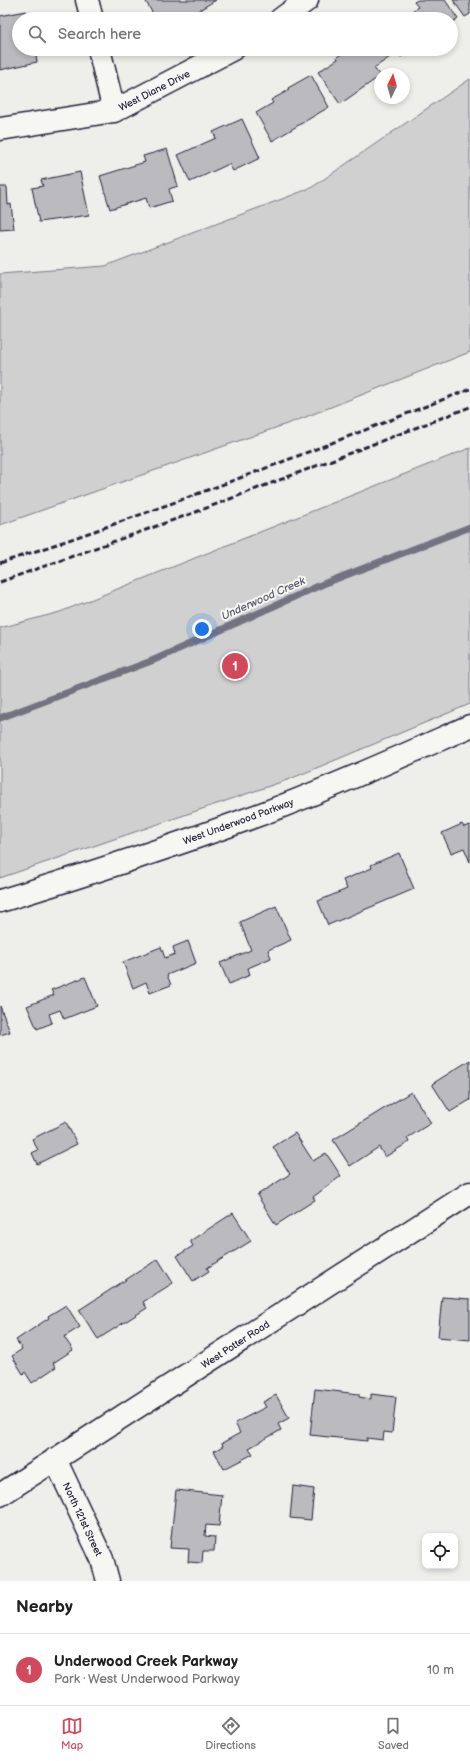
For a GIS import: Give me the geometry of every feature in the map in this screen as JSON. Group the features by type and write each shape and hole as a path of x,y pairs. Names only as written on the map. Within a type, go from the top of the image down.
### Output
{"street":[{"path":"88,0 91,12"},
{"path":"290,12 307,0"},
{"path":"101,56 114,111"},
{"name":"West Diane Drive","path":"0,129 114,111 220,56"},
{"name":"West Underwood Parkway","path":"0,901 105,868 264,813 323,790 470,726"},
{"name":"West Potter Road","path":"0,1495 470,1193"},
{"name":"North 121st Street","path":"54,1459 102,1559 108,1581"}],"shaded area":[{"path":"470,79 470,352 298,420 0,525 0,274 105,266 311,188"},
{"path":"470,448 470,704 290,779 0,878 0,628 60,612"}],"building":[{"path":"145,0 216,0 196,12 152,12"},
{"path":"418,0 445,0 453,12 410,12 418,7 414,2"},
{"path":"453,0 470,0 470,14 465,17"},
{"path":"12,14 12,56 36,56 37,62 0,70 0,16"},
{"path":"338,56 390,57 374,68 374,80 340,104 318,72 338,59 337,57"},
{"path":"311,75 329,107 272,141 256,113 273,103 271,100 289,90 288,88"},
{"path":"242,119 260,158 233,171 229,164 190,182 178,155 216,138 213,132"},
{"path":"167,149 178,186 169,189 172,201 149,208 146,198 110,209 100,176 145,162 143,156"},
{"path":"80,172 89,215 39,222 32,188 43,186 41,180"},
{"path":"0,187 7,187 8,205 11,204 14,229 0,230"},
{"path":"462,824 464,827 470,825 470,862 464,848 451,853 442,833"},
{"path":"399,853 414,889 328,925 318,901 347,889 343,880 372,868 371,865"},
{"path":"276,906 291,940 268,950 271,958 248,968 250,975 229,984 220,963 251,950 240,922"},
{"path":"188,941 196,963 167,975 171,985 150,993 146,982 133,988 123,962 161,947 165,958 175,954 173,947"},
{"path":"85,977 97,1006 64,1019 60,1010 49,1014 52,1023 37,1029 27,1006 54,995 51,990"},
{"path":"0,1006 10,1032 0,1035"},
{"path":"470,1060 470,1100 450,1112 432,1084"},
{"path":"411,1092 431,1123 407,1138 409,1142 385,1157 379,1147 350,1166 333,1140"},
{"path":"66,1122 77,1144 37,1164 32,1153 38,1150 32,1139"},
{"path":"295,1133 313,1161 326,1153 341,1176 313,1197 315,1200 276,1225 257,1195 290,1174 273,1147"},
{"path":"233,1213 251,1241 207,1268 209,1271 193,1281 177,1256 193,1246 190,1241"},
{"path":"158,1259 173,1283 143,1302 147,1308 98,1339 79,1310"},
{"path":"442,1297 470,1299 470,1340 438,1337"},
{"path":"66,1305 80,1327 64,1337 73,1350 53,1363 56,1367 32,1383 25,1372 23,1374 12,1356 22,1349 16,1340 49,1318 48,1316"},
{"path":"315,1389 359,1394 359,1397 371,1399 371,1394 396,1397 392,1433 384,1432 383,1440 367,1438 367,1441 310,1435"},
{"path":"276,1395 289,1418 278,1424 281,1430 249,1448 253,1454 224,1469 214,1451 223,1446 222,1443 240,1433 235,1423 266,1407 263,1402"},
{"path":"293,1486 314,1489 311,1520 290,1518"},
{"path":"176,1490 222,1495 219,1526 206,1525 205,1536 215,1537 214,1551 203,1551 202,1563 188,1562 189,1549 170,1548"}],"waterway":[{"name":"Underwood Creek","path":"0,718 154,660 323,584 470,527"}],"railway":[{"path":"0,563 177,501 470,389"},
{"path":"0,582 196,512 470,407"}],"place":[{"name":"Underwood Creek Parkway","path":"235,666"}]}
